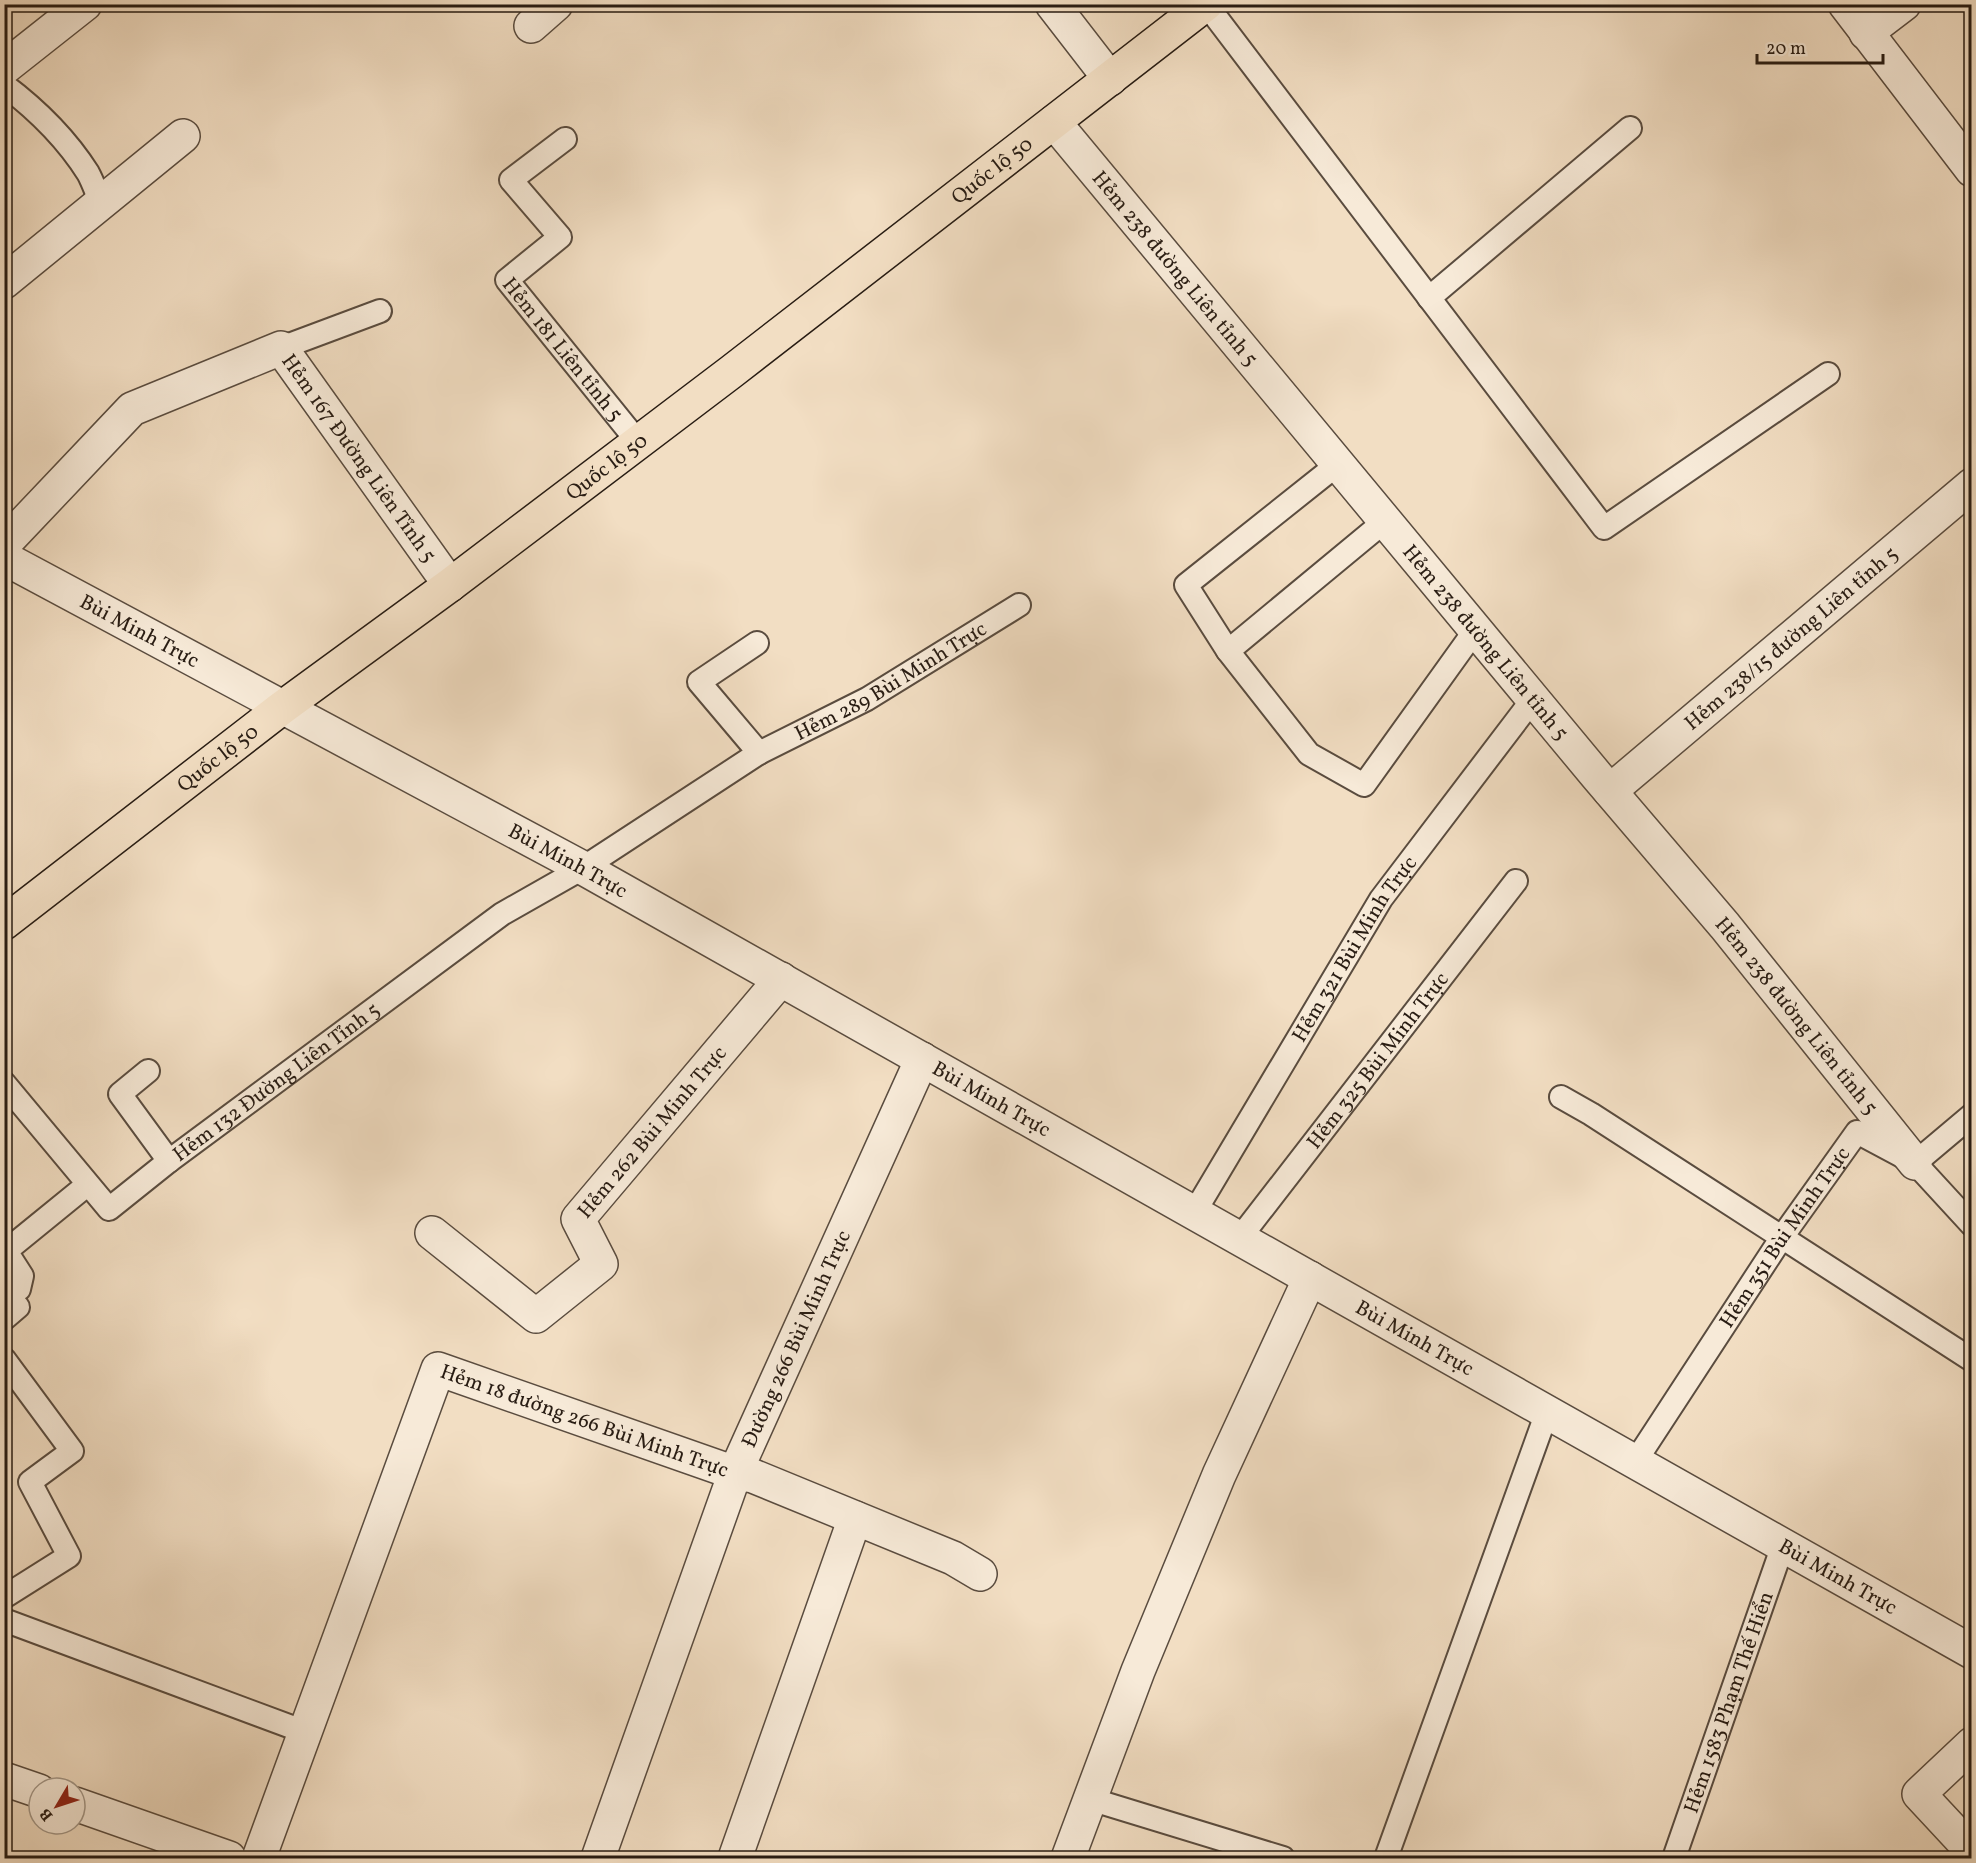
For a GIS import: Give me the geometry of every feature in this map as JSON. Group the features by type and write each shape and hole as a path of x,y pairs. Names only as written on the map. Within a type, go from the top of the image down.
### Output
{"main road":[{"name":"Quốc lộ 50","path":"4,923 283,707 450,585 638,442 1206,4"}],"street":[{"path":"4,68 86,4"},
{"path":"531,26 556,4"},
{"path":"1052,4 1110,79"},
{"path":"1845,4 1971,170"},
{"path":"1866,33 1904,4"},
{"name":"Hẻm 238 đường Liên tỉnh 5","path":"1054,122 1533,699 1725,926 1915,1163"},
{"path":"4,282 183,136"},
{"name":"Hẻm 167 Đường Liên Tỉnh 5","path":"4,544 132,410 281,348 450,585"},
{"name":"Hẻm 238/15 đường Liên tỉnh 5","path":"1610,791 1971,485"},
{"name":"Bùi Minh Trực","path":"4,558 583,868 1971,1652"},
{"name":"Hẻm 262 Bùi Minh Trực","path":"432,1233 536,1316 600,1264 578,1219 781,980"},
{"name":"Đường 266 Bùi Minh Trực","path":"598,1858 735,1473 922,1059"},
{"path":"1068,1858 1138,1671 1219,1475 1310,1278"},
{"name":"Hẻm 18 đường 266 Bùi Minh Trực","path":"259,1858 438,1370 735,1473 753,1476 953,1557 980,1574"},
{"path":"735,1858 855,1518"},
{"path":"1971,1744 1919,1794 1971,1851"},
{"path":"4,1779 27,1787"},
{"path":"87,1810 172,1849 230,1858"}],"lane":[{"path":"1206,4 1604,528 1828,374"},
{"path":"4,86 26,101 63,142 88,174 100,203"},
{"path":"1429,298 1630,128"},
{"name":"Hẻm 181 Liên tỉnh 5","path":"565,139 511,180 560,237 507,280 638,442"},
{"path":"281,348 380,311"},
{"path":"1338,464 1186,585 1228,651 1309,754 1364,785 1476,629"},
{"path":"1228,651 1385,521"},
{"name":"Hẻm 289 Bùi Minh Trực","path":"583,868 759,753 867,699 1019,605"},
{"path":"757,643 699,682 759,753"},
{"name":"Hẻm 321 Bùi Minh Trực","path":"1194,1213 1381,899 1533,699"},
{"name":"Hẻm 132 Đường Liên Tỉnh 5","path":"4,1083 109,1209 169,1161 502,914 583,868"},
{"name":"Hẻm 325 Bùi Minh Trực","path":"1239,1239 1516,881"},
{"path":"148,1071 120,1094 169,1161"},
{"path":"1560,1097 1592,1114 1971,1360"},
{"path":"1971,1115 1915,1163 1971,1225"},
{"name":"Hẻm 351 Bùi Minh Trực","path":"1635,1462 1782,1238 1857,1132 1915,1163"},
{"path":"4,1319 18,1307 8,1296 19,1288 22,1276 6,1251 87,1185"},
{"path":"4,1359 72,1451 30,1482 69,1556 4,1597"},
{"path":"1386,1858 1547,1412"},
{"name":"Hẻm 1583 Phạm Thế Hiển","path":"1674,1858 1783,1545"},
{"path":"4,1620 305,1732"},
{"path":"1090,1799 1283,1858"}]}
